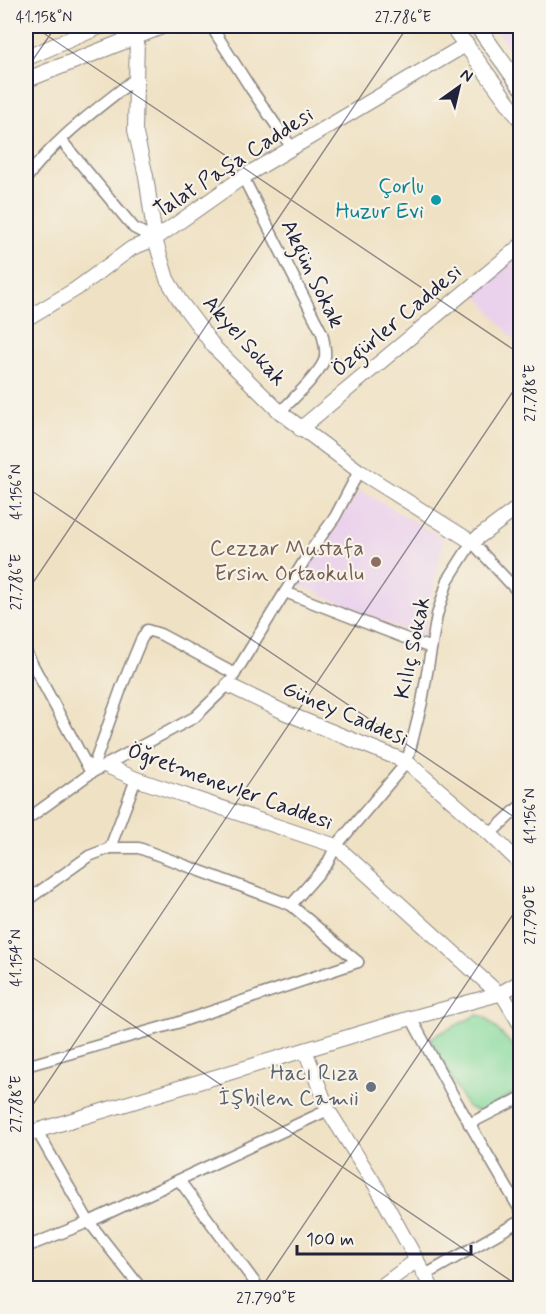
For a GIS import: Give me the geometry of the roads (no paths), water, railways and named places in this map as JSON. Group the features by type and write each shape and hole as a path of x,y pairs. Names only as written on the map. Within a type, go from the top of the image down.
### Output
{"main road":[{"path":"26,58 101,26"},
{"path":"26,81 163,26"},
{"path":"452,26 520,119"},
{"path":"477,26 520,86"}],"street":[{"path":"211,26 292,148"},
{"name":"Akyel Sokak","path":"137,37 135,130 146,176 155,239 167,279 180,301 215,348 300,429 358,471 472,542"},
{"name":"Talat Paşa Caddesi","path":"26,319 76,288 132,248 155,239 243,177 467,44"},
{"path":"26,179 37,163 61,140 136,78"},
{"path":"61,140 134,228 155,239"},
{"name":"Akgün Sokak","path":"243,177 322,333 325,346 325,359 309,382 280,412"},
{"name":"Özgürler Caddesi","path":"300,429 520,246"},
{"path":"26,820 91,773 195,717 232,680 309,553 335,517 358,471"},
{"path":"520,506 472,542 520,594"},
{"name":"Kılıç Sokak","path":"291,904 327,864 336,846 407,762 422,702 437,615 448,580 472,542"},
{"path":"285,592 431,648"},
{"path":"91,773 126,677 147,630 232,680"},
{"path":"26,652 91,773"},
{"name":"Güney Caddesi","path":"232,680 286,713 407,762 520,863"},
{"name":"Öğretmenevler Caddesi","path":"107,765 136,779 336,846 500,993 520,1024"},
{"path":"110,848 136,779"},
{"path":"490,834 520,806"},
{"path":"26,901 89,856 110,848 139,848 291,904 358,962 177,1023 26,1066"},
{"path":"141,1288 89,1222 31,1132 500,993 520,982"},
{"path":"411,1018 520,1210"},
{"path":"305,1050 328,1110 376,1186 432,1288"},
{"path":"470,1124 520,1098"},
{"path":"26,1247 89,1222 328,1110"},
{"path":"178,1180 259,1288"},
{"path":"425,1275 520,1221"},
{"path":"379,1288 417,1260"}],"place":[{"name":"Çorlu Huzur Evi","path":"436,200"},
{"name":"Cezzar Mustafa Ersin Ortaokulu","path":"376,562"},
{"name":"Hacı Rıza İşbilen Camii","path":"371,1087"}]}
